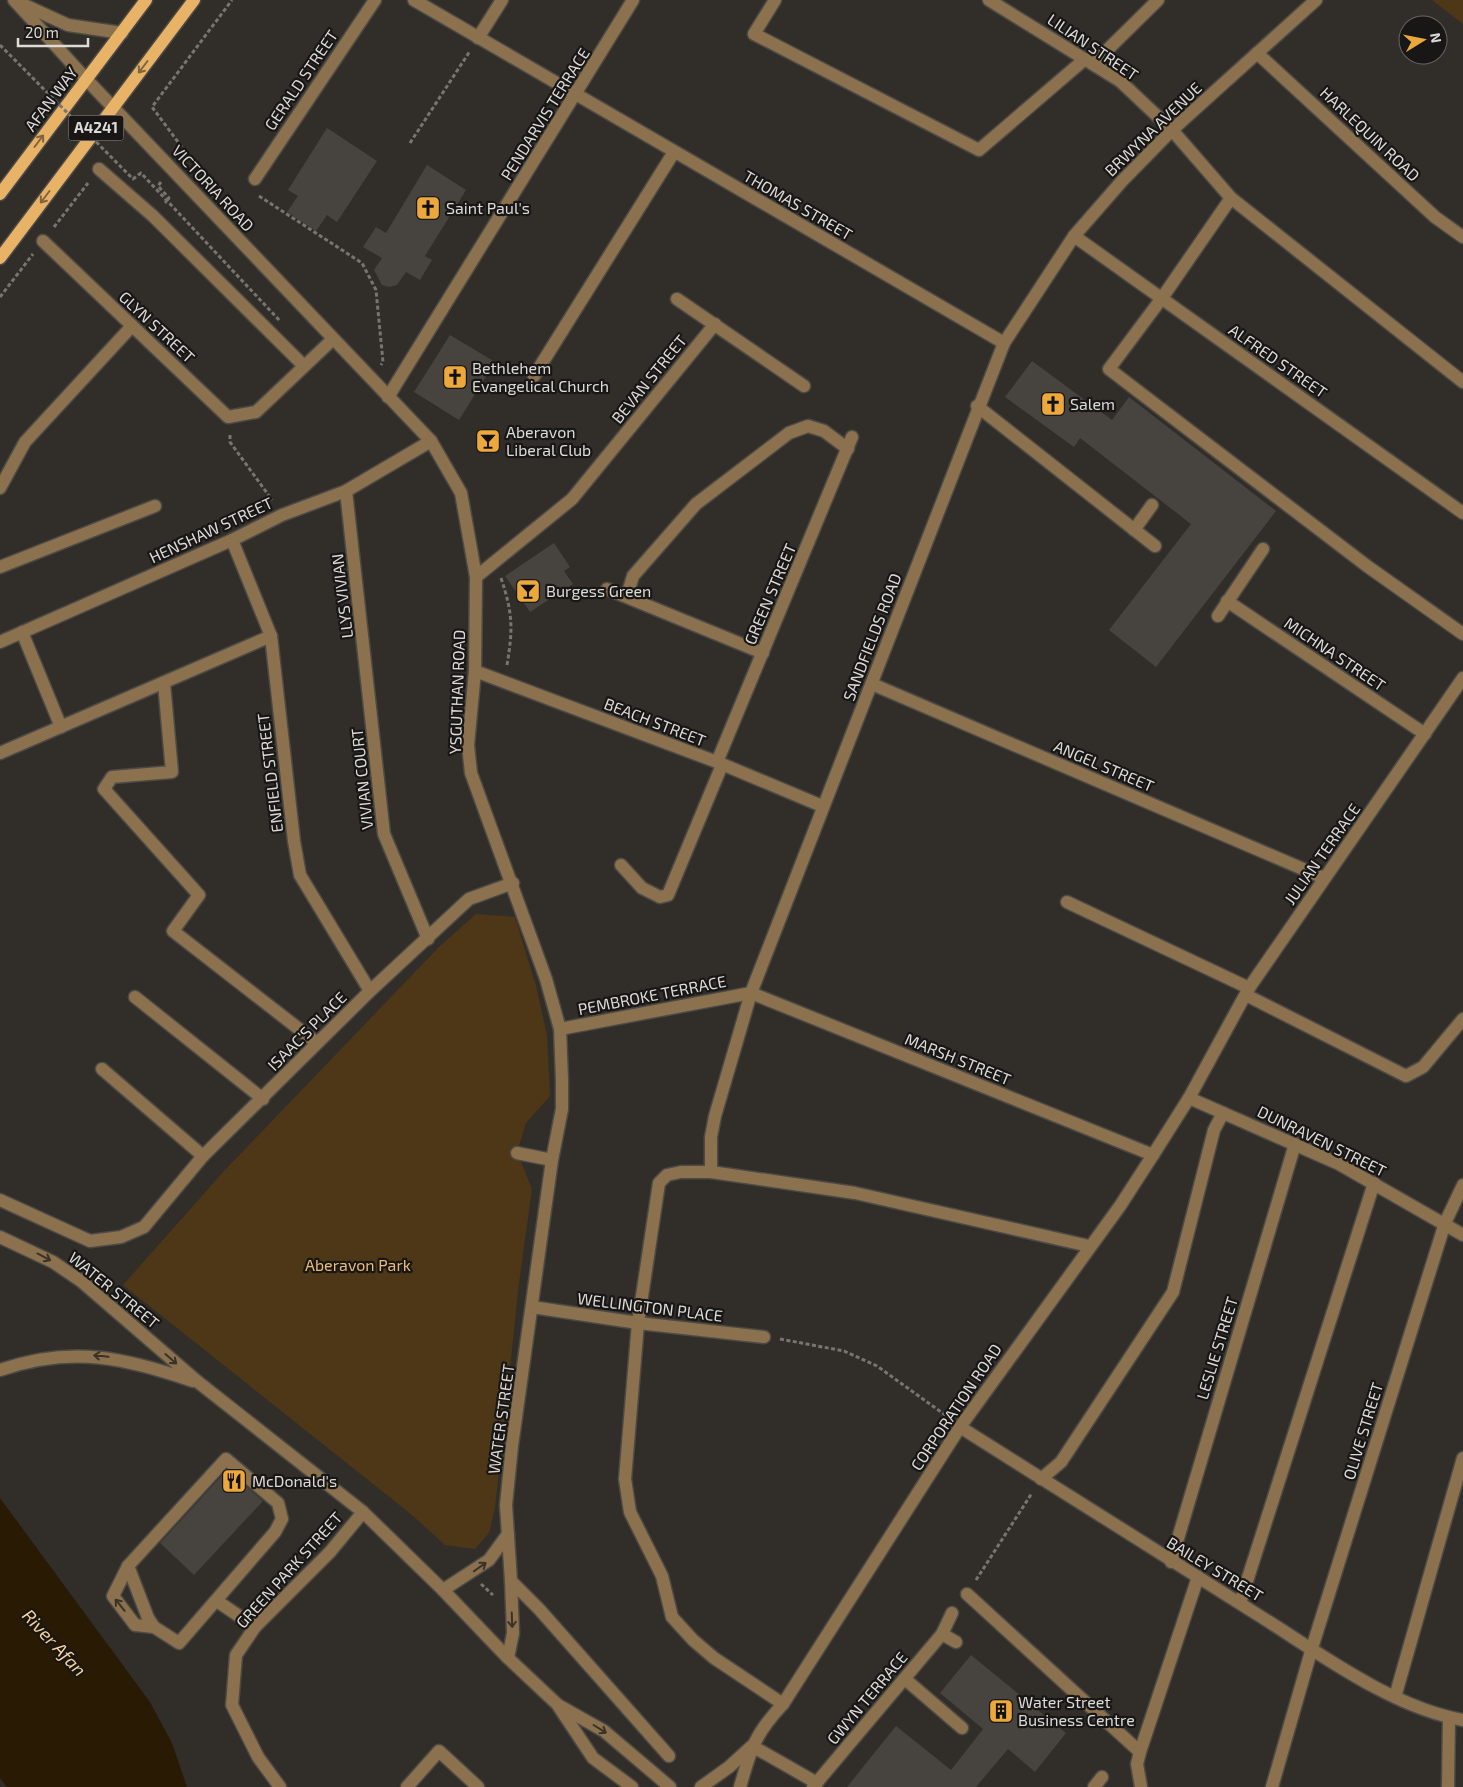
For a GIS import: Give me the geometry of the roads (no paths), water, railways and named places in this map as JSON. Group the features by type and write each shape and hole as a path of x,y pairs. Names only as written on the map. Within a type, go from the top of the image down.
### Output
{"main road":[{"name":"AFAN WAY","path":"0,194 146,0"},
{"name":"A4241","path":"0,258 194,0"}],"street":[{"name":"GERALD STREET","path":"255,179 375,0"},
{"name":"THOMAS STREET","path":"414,0 1004,343"},
{"path":"478,38 502,0"},
{"name":"PENDARVIS TERRACE","path":"388,397 633,0"},
{"path":"775,0 754,34 979,150 1089,62 1158,0"},
{"name":"LILIAN STREET","path":"989,0 1120,81 1172,130 1231,198 1463,382"},
{"path":"15,1 68,25 122,33"},
{"name":"VICTORIA ROAD","path":"15,1 332,340 373,378 388,397"},
{"name":"BRWYNA AVENUE","path":"1034,298 1074,236 1122,181 1172,130 1258,53 1312,1"},
{"name":"HARLEQUIN ROAD","path":"1258,53 1435,217 1463,237"},
{"path":"534,376 674,152"},
{"path":"99,169 166,228 304,366 332,340"},
{"path":"1231,198 1162,298 1109,369 1367,566 1463,634"},
{"name":"ALFRED STREET","path":"1074,236 1463,513"},
{"name":"GLYN STREET","path":"43,241 228,417 256,412 304,366"},
{"name":"SANDFIELDS ROAD","path":"711,1172 715,1116 751,993 822,806 872,684 977,406 1004,343 1034,298"},
{"path":"677,299 804,386"},
{"name":"BEVAN STREET","path":"476,577 572,499 715,324"},
{"path":"0,488 24,442 132,326"},
{"name":"YSGUTHAN ROAD","path":"388,397 431,442 461,493 476,577 475,671 468,744 471,773 513,883 546,978 560,1029"},
{"path":"977,406 1155,546"},
{"name":"GREEN STREET","path":"621,865 642,888 660,897 668,895 763,653 850,443 808,426 789,433 696,504 634,576 627,596"},
{"name":"HENSHAW STREET","path":"0,642 232,540 282,515 346,490 431,442"},
{"name":"LLYS VIVIAN","path":"346,490 370,697"},
{"path":"1134,530 1152,505"},
{"path":"0,567 155,506"},
{"name":"ENFIELD STREET","path":"232,540 271,636 294,841 300,875 370,991"},
{"path":"1218,616 1263,550"},
{"path":"607,589 763,653"},
{"name":"MICHNA STREET","path":"1227,601 1425,734"},
{"path":"22,632 61,727"},
{"path":"0,753 271,636"},
{"name":"BEACH STREET","path":"475,671 719,764 822,806"},
{"name":"JULIAN TERRACE","path":"1213,1053 1247,991 1463,678"},
{"path":"164,683 172,772 112,777 104,789 199,895 173,931 317,1043"},
{"name":"ANGEL STREET","path":"872,684 1324,878"},
{"name":"VIVIAN COURT","path":"370,697 384,834 428,939"},
{"name":"ISAAC'S PLACE","path":"0,1200 90,1241 121,1237 144,1227 203,1156 263,1099 370,991 469,899 513,883"},
{"path":"1067,902 1247,991 1406,1076 1422,1067 1463,1019"},
{"name":"PEMBROKE TERRACE","path":"560,1029 751,993"},
{"name":"MARSH STREET","path":"751,993 1153,1155"},
{"path":"135,997 263,1099"},
{"name":"WATER STREET","path":"508,1658 513,1633 506,1505 512,1446 552,1160 562,1108 560,1029"},
{"name":"CORPORATION ROAD","path":"740,1787 752,1746 768,1720 784,1704 960,1427 1089,1246 1120,1206 1189,1098 1213,1053"},
{"path":"102,1069 203,1156"},
{"name":"DUNRAVEN STREET","path":"1189,1098 1339,1164 1463,1235"},
{"path":"1041,1479 1062,1462 1173,1292 1214,1130 1223,1113"},
{"name":"LESLIE STREET","path":"1171,1562 1295,1144"},
{"path":"517,1153 552,1160"},
{"path":"784,1704 714,1658 693,1640 672,1617 662,1576 630,1512 625,1479 638,1323 659,1183 666,1174 711,1172 855,1193 1089,1246"},
{"path":"1240,1603 1374,1183"},
{"name":"OLIVE STREET","path":"1272,1787 1312,1648 1445,1224 1463,1185"},
{"name":"WATER STREET","path":"0,1237 46,1258 81,1281 198,1382 363,1512 443,1590 508,1658 558,1705 593,1758 632,1787"},
{"name":"WELLINGTON PLACE","path":"532,1307 638,1323 764,1337"},
{"name":"WATER STREET","path":"0,1370 30,1361 93,1355 131,1362 198,1382"},
{"name":"BAILEY STREET","path":"960,1427 1171,1562 1395,1697 1449,1718 1463,1720"},
{"path":"1395,1697 1463,1458"},
{"path":"128,1566 148,1618 154,1627 179,1643 275,1532 282,1519 278,1503 226,1459 128,1566 113,1596 136,1625 154,1627"},
{"name":"GREEN PARK STREET","path":"280,1787 258,1757 232,1705 236,1655 255,1627 330,1552 363,1512"},
{"path":"443,1590 489,1560 508,1534"},
{"path":"1140,1787 1137,1764 1140,1752 1198,1577"},
{"path":"511,1581 539,1609 669,1756"},
{"path":"967,1594 1140,1752"},
{"path":"217,1601 255,1627"},
{"name":"GWYN TERRACE","path":"752,1746 815,1785 942,1634 952,1613"},
{"path":"942,1634 956,1642"},
{"path":"905,1679 962,1728"},
{"name":"WATER STREET","path":"558,1705 604,1731 670,1787"},
{"path":"1448,1787 1449,1718"},
{"path":"701,1787 729,1768 752,1746"},
{"path":"406,1787 439,1750 478,1787"}],"water":[{"name":"River Afan","path":"0,1498 150,1702 172,1743 187,1787 7,1787 0,1778"}],"place":[{"name":"Saint Paul's","path":"428,208"},
{"name":"Bethlehem Evangelical Church","path":"455,377"},
{"name":"Salem","path":"1053,404"},
{"name":"Aberavon Liberal Club","path":"488,441"},
{"name":"Burgess Green","path":"528,591"},
{"name":"McDonald's","path":"234,1481"},
{"name":"Water Street Business Centre","path":"1001,1711"}],"park label":[{"name":"Aberavon Park","path":"358,1265"}]}
